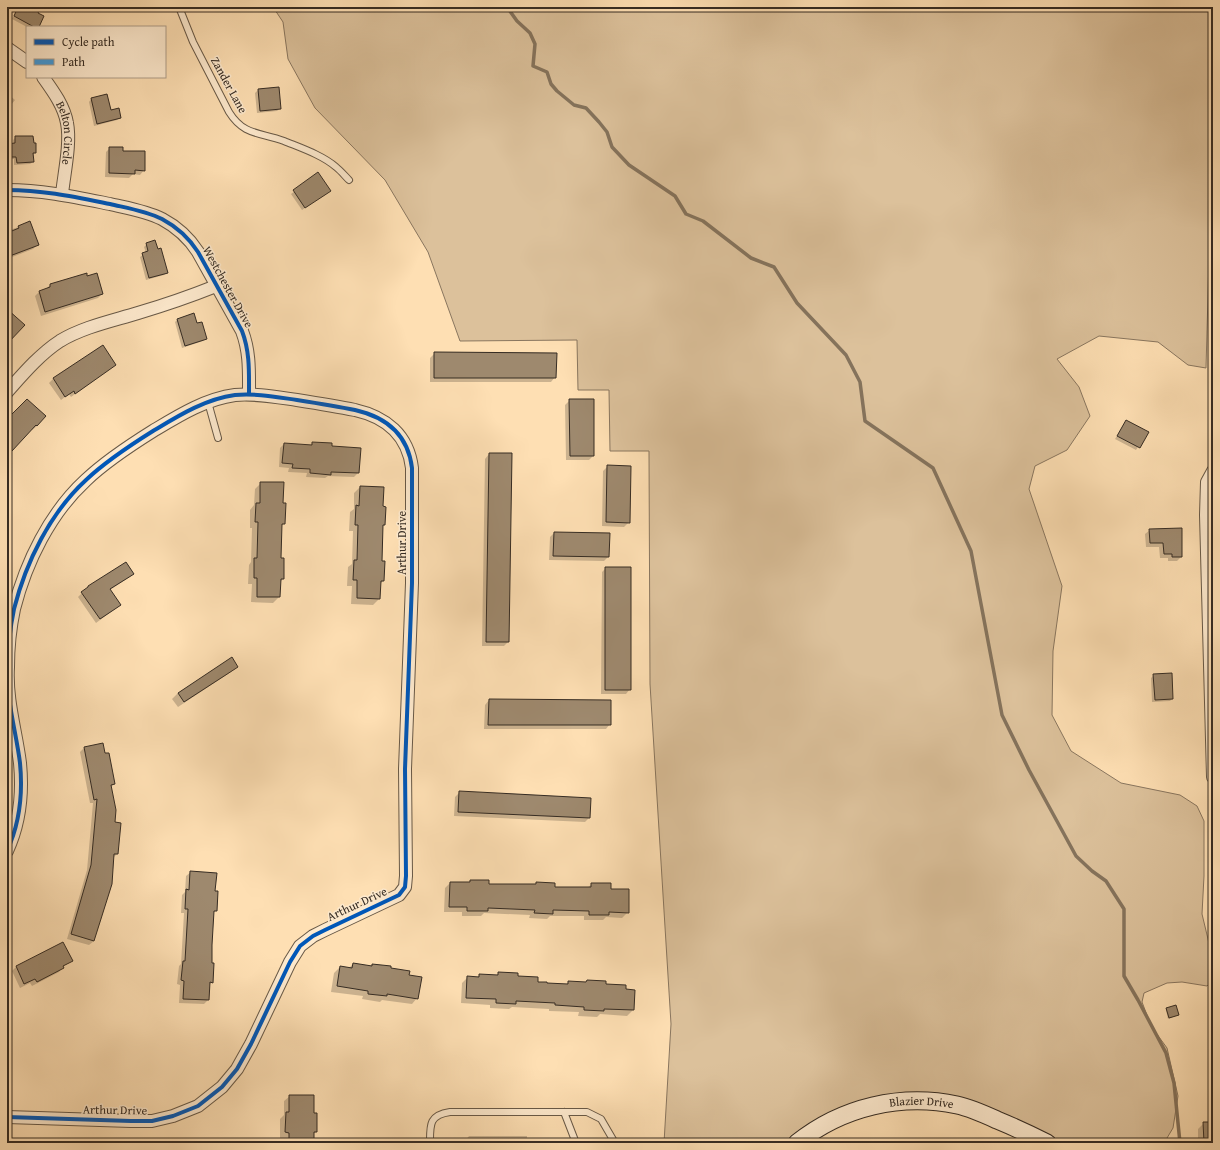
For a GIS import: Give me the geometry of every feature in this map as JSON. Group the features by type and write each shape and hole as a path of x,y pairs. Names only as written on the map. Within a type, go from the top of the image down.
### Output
{"street":[{"path":"7,48 26,61"},
{"name":"Belton Circle","path":"44,78 54,93 67,124 67,142 62,194"},
{"name":"Westchester Drive","path":"7,190 43,191 62,194 140,211 153,215 172,225 193,243 242,331 249,357 250,394"},
{"name":"Westchester Drive","path":"7,392 46,352 61,340 105,323 168,304 216,286"},
{"name":"Arthur Drive","path":"7,851 16,830 20,806 21,778 12,745 8,692 8,660 14,609 24,578 48,528 69,498 84,481 105,463 128,447 172,420 208,402 232,396 250,394 284,398 362,412 391,427 402,438 409,452 412,468 412,583 405,769 405,887 399,895 394,898 313,936 300,946 287,968 237,1069 222,1087 198,1106 173,1116 152,1120 131,1121 7,1117"},
{"path":"1213,471 1207,482 1206,515 1213,777"},
{"name":"Blazier Drive","path":"797,1143 809,1134 840,1117 883,1103 914,1100 958,1105 975,1110 1047,1143"}],"lane":[{"name":"Zander Lane","path":"179,7 193,42 229,112 239,125 248,131 282,141 317,156 337,167 349,180"},
{"path":"208,402 218,438"},
{"path":"430,1143 430,1127 432,1120 435,1116 441,1113 450,1112 587,1112 601,1119 615,1143"},
{"path":"564,1112 576,1143"}],"shaded area":[{"path":"273,7 1213,7 1213,111 1206,368 1188,365 1158,342 1099,336 1057,359 1079,387 1090,416 1067,450 1035,466 1029,489 1062,586 1053,651 1052,715 1071,751 1121,783 1180,795 1197,806 1204,821 1202,914 1213,960 1213,980 1207,986 1182,982 1167,983 1144,993 1142,1002 1151,1026 1167,1048 1178,1096 1173,1128 1164,1143 1047,1143 975,1110 900,1101 797,1143 664,1143 671,1024 650,684 649,451 610,451 609,390 578,390 577,340 460,341 428,252 385,180 315,108 288,59 283,22"}],"building":[{"path":"18,7 41,7 38,13 44,16 39,26 32,26 14,16"},
{"path":"279,87 281,109 260,111 258,89"},
{"path":"107,94 111,110 119,108 121,118 97,124 91,98"},
{"path":"15,136 33,136 34,143 36,143 36,153 33,153 34,162 17,163 16,157 7,157 7,144 15,143"},
{"path":"109,147 123,147 123,151 145,151 145,171 135,170 135,174 109,173"},
{"path":"318,172 331,191 305,208 293,190"},
{"path":"30,221 39,245 7,257 7,233"},
{"path":"155,240 158,249 161,248 168,273 149,278 142,253 148,251 146,243"},
{"path":"87,273 87,276 97,273 103,294 45,312 39,291 50,287 50,284"},
{"path":"7,309 25,325 7,344"},
{"path":"194,313 197,323 202,322 207,339 185,346 177,319"},
{"path":"103,345 116,365 75,394 74,391 65,397 53,378"},
{"path":"434,352 557,353 556,378 434,378"},
{"path":"27,399 46,416 12,451 7,447 7,419"},
{"path":"569,399 594,399 594,456 570,456"},
{"path":"1126,420 1149,432 1140,448 1117,436"},
{"path":"312,442 332,443 332,446 361,448 359,473 331,472 331,475 310,473 310,469 292,468 293,464 282,463 284,443 312,445"},
{"path":"489,453 512,453 509,642 486,642"},
{"path":"607,465 631,466 630,523 606,522"},
{"path":"260,482 284,482 283,503 286,503 285,524 282,524 281,558 284,558 284,579 281,579 280,597 257,597 257,578 254,578 254,558 257,558 258,522 255,522 256,503 260,503"},
{"path":"360,486 384,487 383,506 386,507 385,525 383,525 382,561 385,561 384,581 381,581 380,599 357,598 357,580 353,580 354,560 357,560 358,525 355,525 356,505 359,506"},
{"path":"1182,528 1182,557 1172,557 1172,554 1164,554 1163,543 1150,543 1149,529"},
{"path":"554,532 610,533 609,557 553,556"},
{"path":"126,562 134,574 110,589 121,605 100,619 81,592"},
{"path":"605,567 631,567 631,690 605,690"},
{"path":"232,657 238,667 184,702 178,693"},
{"path":"1172,673 1173,699 1155,700 1153,674"},
{"path":"489,699 611,700 611,725 488,725"},
{"path":"103,743 105,753 109,753 115,784 111,785 116,810 115,822 121,823 118,854 114,854 112,884 94,941 71,934 91,865 97,799 94,800 84,747"},
{"path":"459,791 591,798 590,818 458,812"},
{"path":"190,871 217,873 215,891 218,891 217,911 214,911 212,945 212,963 214,963 213,983 210,982 209,1000 183,999 184,981 181,980 183,961 185,961 188,909 185,909 186,889 189,890"},
{"path":"470,880 489,880 489,884 536,884 536,882 555,883 555,887 591,887 591,883 611,883 611,889 629,889 629,913 609,912 609,915 589,915 589,911 553,910 553,914 534,913 535,910 488,908 488,911 467,911 467,907 449,907 450,882 470,882"},
{"path":"63,942 73,961 63,966 64,968 37,982 35,979 24,984 16,966"},
{"path":"353,963 372,966 372,964 391,966 391,968 410,971 409,975 422,977 418,999 387,994 387,996 368,994 368,991 337,986 340,966 352,968"},
{"path":"498,972 518,973 518,976 538,977 538,982 547,983 568,984 568,981 586,982 587,980 606,981 606,984 626,985 626,989 635,990 634,1010 584,1010 584,1007 555,1005 555,1003 516,1001 516,1004 496,1003 496,999 466,998 467,976 479,977 479,974 498,975"},
{"path":"1176,1005 1179,1015 1169,1018 1166,1008"},
{"path":"289,1095 314,1095 314,1113 317,1113 317,1132 314,1132 314,1143 289,1143 289,1133 285,1132 286,1112 289,1112"},
{"path":"1203,1122 1213,1122 1213,1143 1204,1143"}],"waterway":[{"path":"507,7 517,21 530,33 535,44 533,66 547,72 551,84 574,105 586,108 607,132 612,147 629,165 675,196 686,214 703,221 751,258 774,267 797,303 846,355 860,382 865,421 933,468 971,551 1002,715 1029,770 1076,856 1092,871 1106,881 1124,909 1124,976 1166,1053 1174,1083 1180,1143"}],"marked path":[{"path":"1213,338 1210,411 1213,439"}],"cycle path":[{"path":"7,190 59,194 130,208 156,216 178,229 191,242 198,252 242,331 248,354 249,394"},
{"path":"7,851 18,819 21,797 20,763 8,691 10,631 14,609 25,574 41,539 61,507 73,493 102,466 144,437 192,409 224,397 235,395 266,396 355,410 376,417 394,429 406,446 410,456 412,468 412,583 405,769 405,887 399,895 313,936 300,946 290,962 251,1044 237,1069 222,1087 198,1106 173,1116 152,1121 7,1117"}]}
